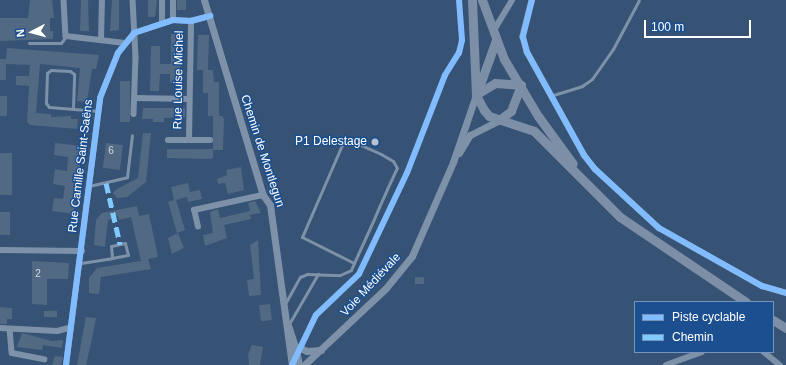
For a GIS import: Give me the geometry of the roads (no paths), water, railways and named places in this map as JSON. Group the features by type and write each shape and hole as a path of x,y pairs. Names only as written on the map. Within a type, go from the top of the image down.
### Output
{"main road":[{"path":"472,0 476,95 484,110 499,120 516,123 534,131 620,217 745,301"},
{"path":"482,0 494,36 520,85 538,116 590,187"},
{"path":"476,95 494,36"},
{"path":"476,95 495,84 520,85"},
{"path":"499,120 511,111 520,85"},
{"path":"774,321 786,328"}],"street":[{"path":"64,0 66,36 125,43"},
{"path":"101,40 102,0"},
{"path":"133,0 134,114"},
{"path":"162,0 162,24"},
{"path":"173,0 173,20"},
{"name":"Chemin de Montlegun","path":"204,0 263,195 270,205 292,365"},
{"path":"494,36 512,0"},
{"path":"532,0 523,37 527,52 584,155 632,207 659,228 762,286 786,293"},
{"path":"134,33 173,20 191,21 210,16"},
{"name":"Rue Louise Michel","path":"189,140 191,21"},
{"name":"Rue Camille Saint-Saëns","path":"66,365 69,328 81,263 100,98 125,43 134,33"},
{"path":"453,162 476,95"},
{"path":"135,98 189,99"},
{"path":"453,162 470,135 499,120"},
{"path":"168,140 210,140"},
{"name":"Voie Médiévale","path":"304,365 386,288 412,256 453,162"},
{"path":"198,227 194,210 263,195"},
{"path":"0,250 82,251"},
{"name":"Chemin de Montlegun","path":"284,310 299,365"},
{"path":"0,328 10,329 17,327 57,331 69,328"},
{"path":"10,329 12,353 44,359"},
{"path":"295,346 308,351 321,350"},
{"path":"666,365 699,353"},
{"path":"765,353 780,365"}],"lane":[{"path":"550,96 582,86 592,79 613,49 639,0"},
{"path":"29,43 61,43 66,36"},
{"path":"73,108 74,74 70,71 51,70 47,73 46,103 49,107 73,108 98,112"},
{"path":"89,186 127,177 132,135"},
{"path":"284,310 287,298 300,277 318,274 340,275 351,270 397,168 393,161 381,154 345,138 302,238 354,263"},
{"path":"81,263 112,258 128,255 125,242 111,246 112,258"},
{"path":"289,326 290,317 318,274"}],"place":[{"name":"P1 Delestage","path":"375,142"}]}
